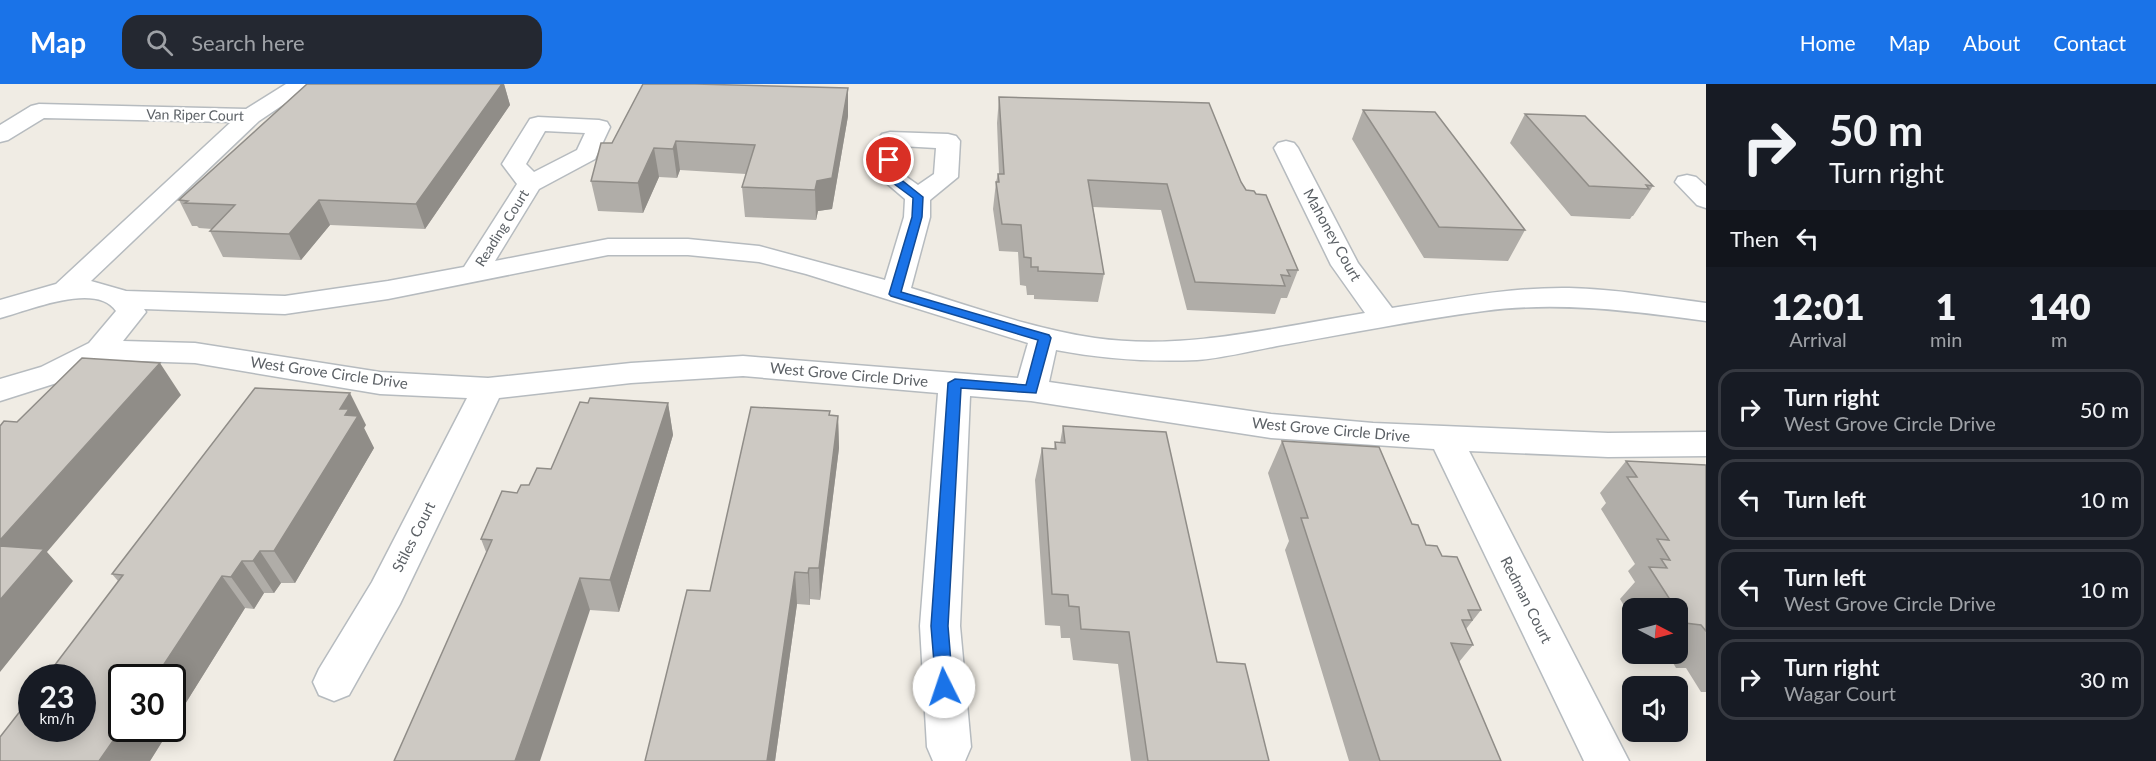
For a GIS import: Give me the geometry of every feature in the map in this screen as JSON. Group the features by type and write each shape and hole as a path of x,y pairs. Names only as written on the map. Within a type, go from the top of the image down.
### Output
{"street":[{"path":"252,116 301,84"},
{"name":"Van Riper Court","path":"0,135 39,111 252,116"},
{"name":"Van Riper Court","path":"66,290 252,116"},
{"name":"Mahoney Court","path":"1286,147 1345,265 1384,318"},
{"path":"1687,182 1706,200"},
{"name":"Reading Court","path":"474,273 530,184"},
{"path":"895,294 917,217 918,197"},
{"path":"0,309 66,290 95,290 123,300 285,305 388,290 608,247 688,247 759,254 816,268 1044,338 1096,348 1138,351 1199,350 1265,341 1484,302 1552,297 1624,301 1706,312"},
{"path":"0,390 52,374 100,350 131,312 123,300"},
{"path":"1031,390 1044,338"},
{"name":"West Grove Circle Drive","path":"100,350 195,353 380,383 488,389 631,373 743,366 1031,390 1271,426 1446,439 1659,446 1706,444"},
{"path":"949,747 940,626 955,383"},
{"name":"Stiles Court","path":"334,682 386,593 488,389"},
{"name":"Redman Court","path":"1446,439 1606,761"}],"building":[{"path":"307,84 502,84 416,204 319,200 289,234 210,231 235,205 185,203 188,201 179,200"},
{"path":"643,84 848,88 832,178 817,181 815,190 742,187 755,145 676,141 673,149 654,148 638,183 591,181 601,143 612,143"},
{"path":"999,97 1209,103 1241,182 1246,190 1266,195 1298,270 1287,270 1290,276 1281,275 1285,286 1195,282 1167,184 1088,180 1104,274 1038,271 1038,267 1031,267 1031,258 1024,257 1021,225 1002,224 996,182 999,182 998,174 1004,174"},
{"path":"1363,110 1435,112 1525,230 1439,227"},
{"path":"1525,114 1585,116 1653,186 1646,185 1649,189 1589,186"},
{"path":"82,358 160,363 0,540 0,426 4,421 17,422"},
{"path":"255,388 350,393 340,409 349,409 345,415 358,416 274,551 260,551 253,561 242,561 231,577 222,576 164,664 108,664 108,742 112,742 99,761 0,761 0,737 18,714 18,742 96,742 96,664 56,664 123,575 112,574"},
{"path":"590,398 668,403 610,580 580,578 515,761 394,761 492,540 481,539 502,491 517,493 521,485 529,485 537,468 551,469 580,402 588,403"},
{"path":"751,407 830,411 829,415 838,416 819,568 809,568 808,573 795,572 767,761 645,761 687,590 710,591"},
{"path":"1063,426 1166,432 1217,662 1245,664 1269,761 1148,761 1129,632 1081,629 1079,607 1069,606 1068,595 1052,594 1042,448 1056,449 1055,442 1065,443"},
{"path":"1282,441 1379,447 1412,524 1418,525 1426,545 1437,546 1442,556 1457,557 1481,610 1468,610 1472,620 1462,620 1473,645 1451,643 1501,761 1380,761 1301,518 1308,518"},
{"path":"1626,461 1706,465 1706,631 1701,625 1688,623 1688,598 1669,598 1649,567 1667,568 1661,559 1670,560 1657,539 1669,540 1627,477 1637,477"},
{"path":"0,546 44,549 0,600"}],"route":[{"path":"889,160 889,175 918,197 917,217 895,294 1044,338 1031,390 955,383 940,626 944,687"}]}
